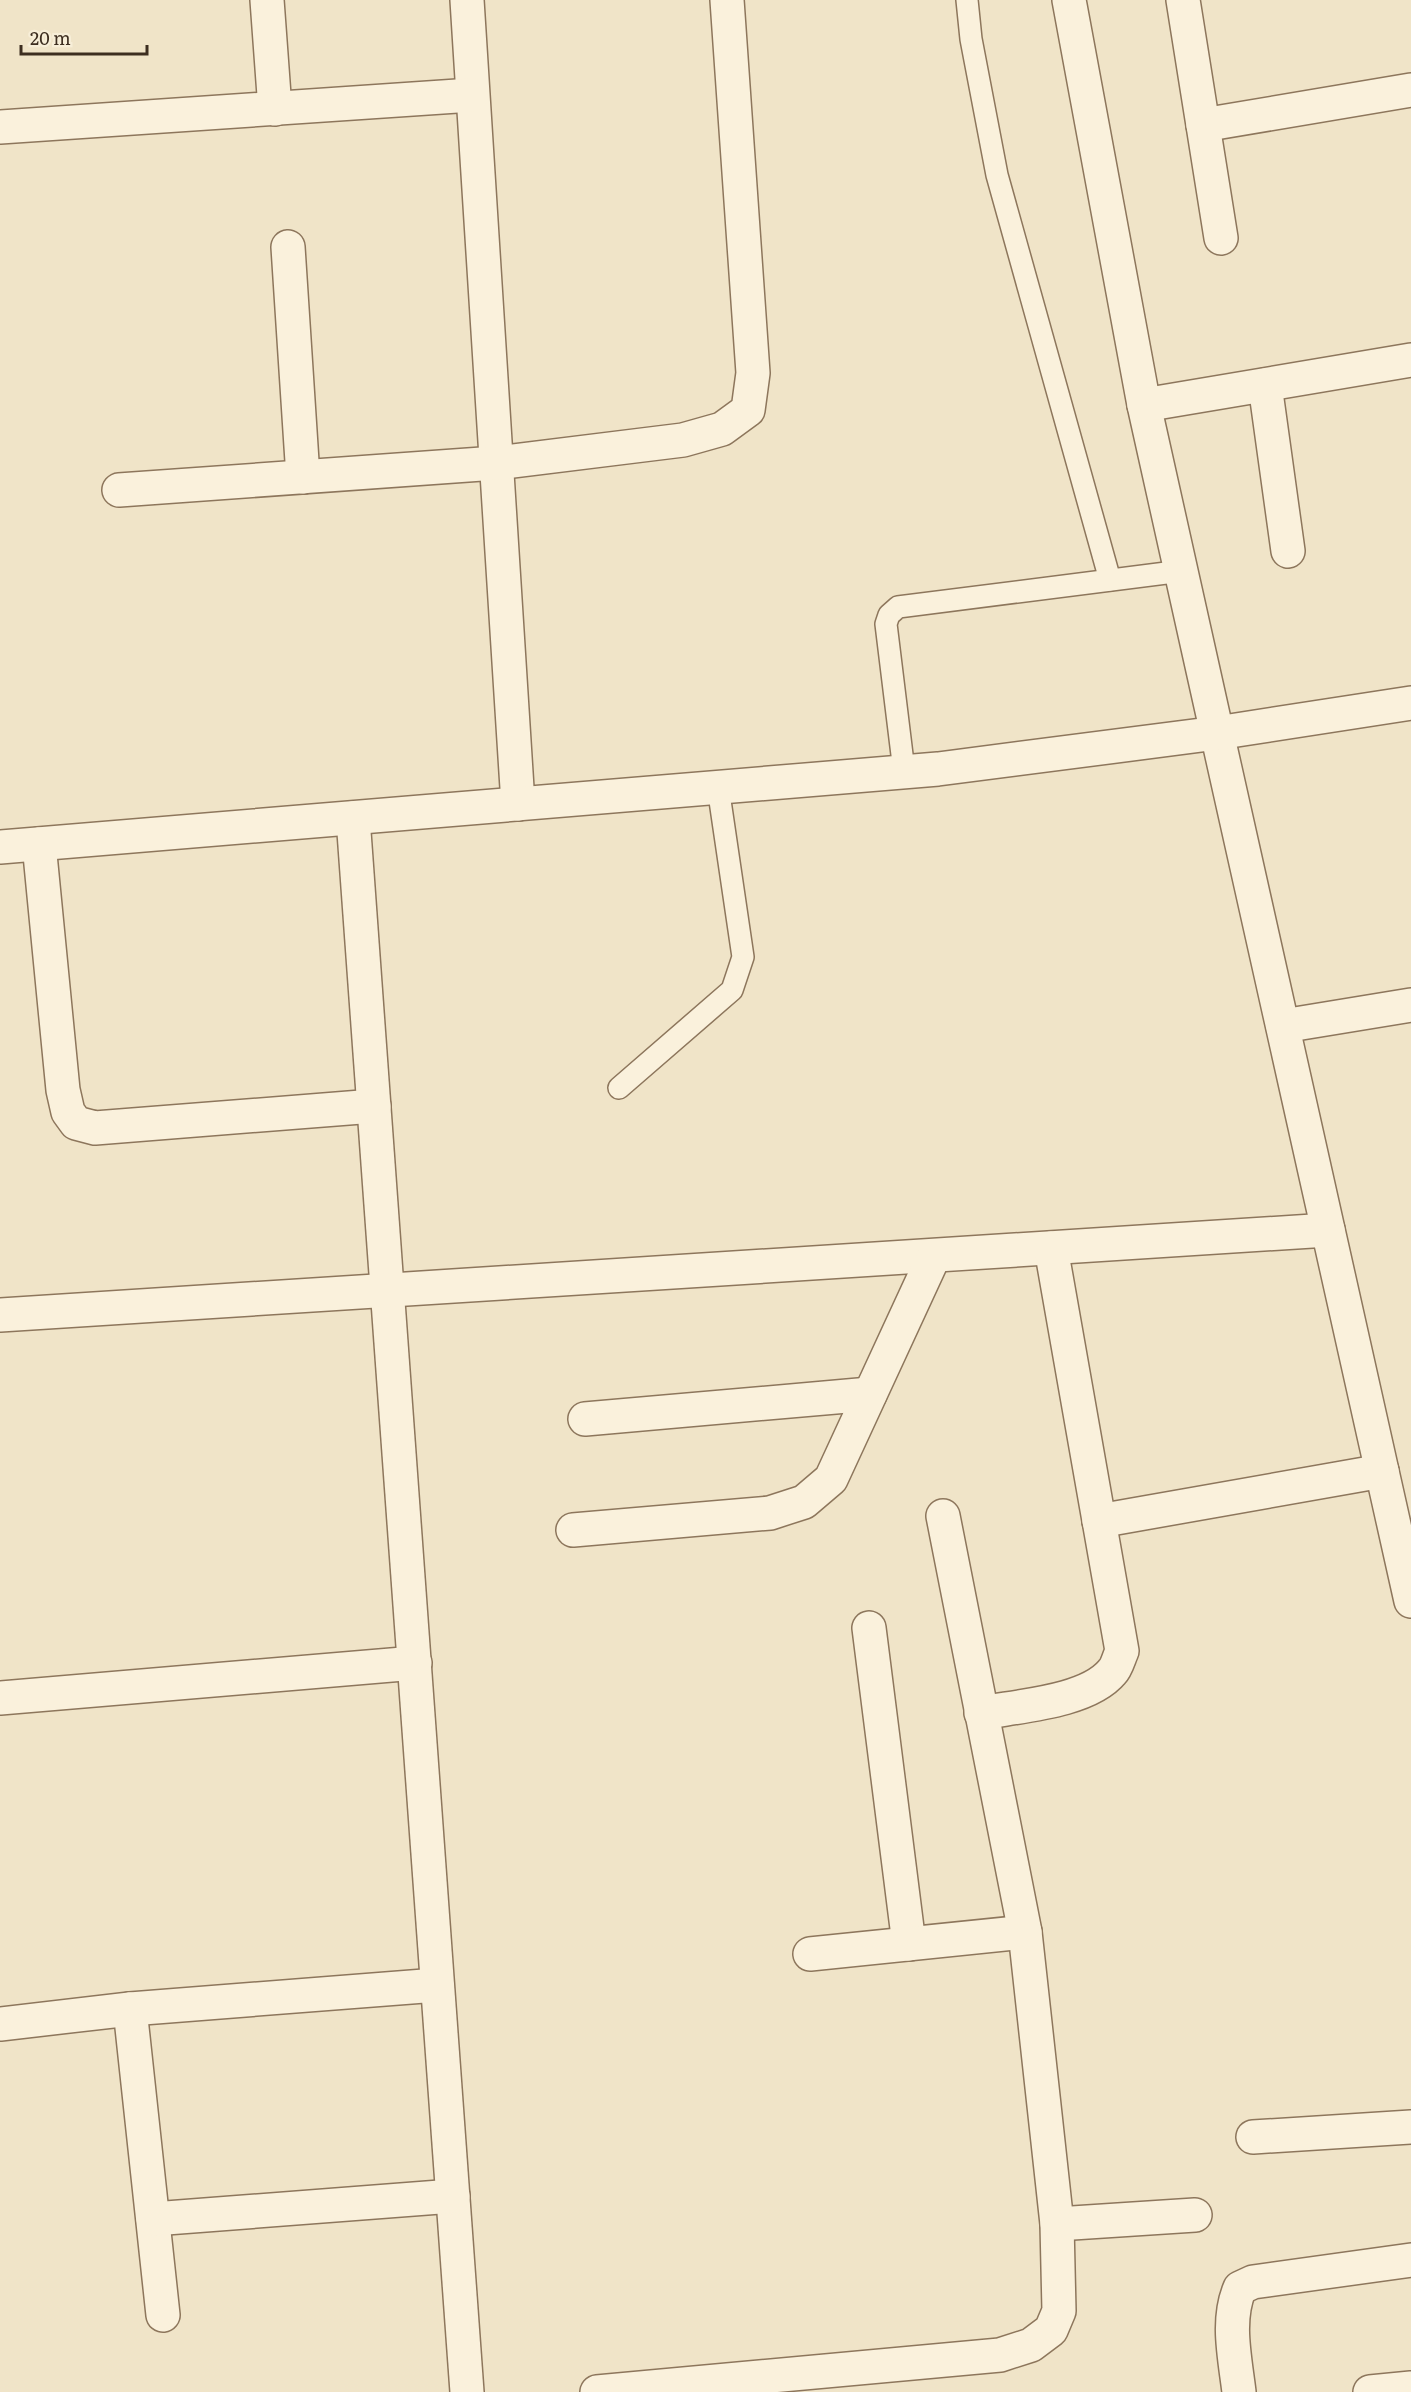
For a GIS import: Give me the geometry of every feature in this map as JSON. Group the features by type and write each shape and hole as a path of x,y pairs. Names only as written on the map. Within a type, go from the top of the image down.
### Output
{"street":[{"path":"267,0 275,109"},
{"path":"467,0 518,804"},
{"path":"120,490 496,463 683,440 722,429 748,410 753,373 727,0"},
{"path":"1069,0 1144,405 1411,1601"},
{"path":"1184,0 1221,238"},
{"path":"1203,125 1411,90"},
{"path":"0,127 472,95"},
{"path":"288,247 303,477"},
{"path":"1144,405 1411,360"},
{"path":"1265,385 1288,551"},
{"path":"0,847 904,771 1217,733 1411,703"},
{"path":"353,818 466,2392"},
{"path":"39,844 63,1090 68,1112 76,1123 95,1128 374,1106"},
{"path":"1283,1026 1411,1005"},
{"path":"0,1315 1328,1230"},
{"path":"981,1713 1068,1697 1097,1685 1113,1671 1122,1651 1051,1248"},
{"path":"573,1530 770,1513 804,1502 831,1479 934,1256"},
{"path":"585,1419 870,1394"},
{"path":"1099,1521 1382,1471"},
{"path":"597,2392 806,2382 1000,2355 1031,2345 1051,2330 1059,2311 1057,2224 1025,1932 943,1516"},
{"path":"869,1628 909,1944"},
{"path":"0,1698 415,1663"},
{"path":"810,1954 1025,1932"},
{"path":"0,2024 130,2009 437,1985"},
{"path":"130,2009 163,2315"},
{"path":"1253,2137 1411,2127"},
{"path":"153,2219 453,2196"},
{"path":"1057,2224 1195,2215"},
{"path":"1239,2392 1233,2339 1233,2304 1240,2288 1253,2282 1411,2260"},
{"path":"1371,2392 1411,2388"}],"lane":[{"path":"967,0 971,39 997,175 1110,580"},
{"path":"904,771 887,631 889,615 898,607 1182,572"},
{"path":"619,1088 732,990 743,957 718,787"}]}
